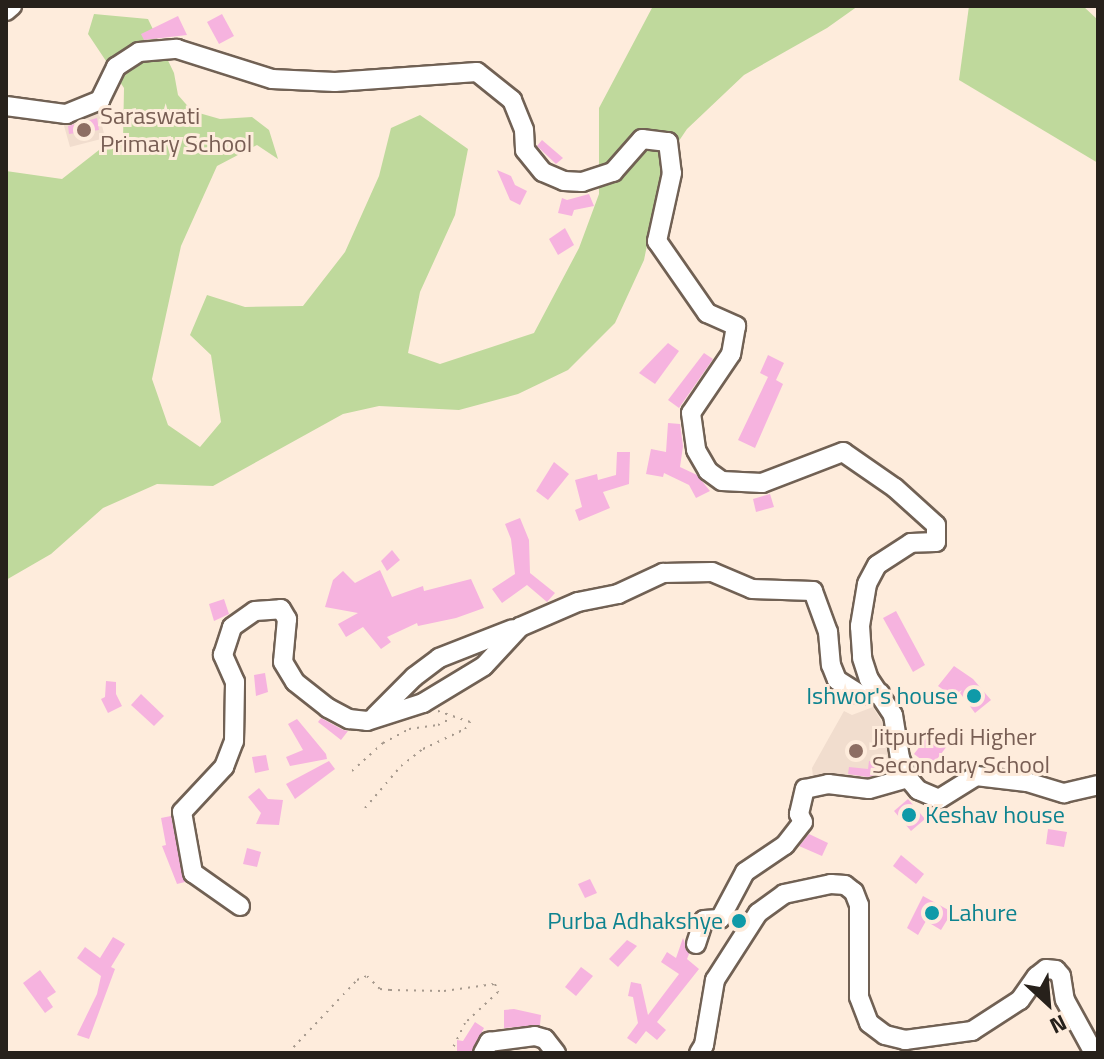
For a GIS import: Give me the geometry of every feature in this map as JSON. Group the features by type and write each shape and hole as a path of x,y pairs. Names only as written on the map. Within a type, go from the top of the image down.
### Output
{"street":[{"path":"6,11 12,6"},
{"path":"6,106 66,114 100,100 116,67 139,52 177,49 272,79 335,82 477,72 512,100 524,130 525,150 543,172 564,181 582,182 613,172 642,139 668,142 672,173 657,241 707,313 736,326 731,354 691,413 696,450 708,471 722,481 762,483 843,452 895,488 936,525 936,542 911,543 877,565 867,584 860,626 862,658 869,679 893,715 900,758 908,778 918,790 939,799 976,776 1027,782 1064,793 1098,785"},
{"path":"367,721 439,658 578,602 618,594 663,573 712,572 752,589 813,591 828,632 831,665 837,680 861,695 880,693"},
{"path":"240,906 193,873 182,812 224,767 234,741 235,682 223,655 232,627 255,611 281,609 287,619 283,662 295,682 328,708 349,719 367,721 423,703 484,666 520,627"},
{"path":"696,944 704,920 720,919 745,872 785,845 803,822 799,814 805,789 828,784 869,789 908,778"},
{"path":"699,1053 704,1045 715,980 758,913 784,894 831,884 845,885 854,892 859,905 859,997 869,1023 885,1035 905,1040 972,1031 1020,1000 1046,969 1056,970 1061,976 1069,1008 1094,1053"},
{"path":"483,1053 489,1042 535,1036 545,1039 556,1053"}],"path":[{"path":"365,808 401,766 423,749 465,729 470,722 453,718 423,703"},
{"path":"352,771 383,743 409,729 438,725 453,718"},
{"path":"288,1053 357,980 367,976 380,989 390,990 444,991 495,984 498,992 465,1023 452,1050"}],"shaded area":[{"name":"Saraswati Primary School","path":"99,113 105,138 70,147 63,122"},
{"name":"Jitpurfedi Higher Secondary School","path":"873,707 889,734 894,778 814,785 812,768 844,711 852,715"}],"green space":[{"path":"653,6 858,6 827,28 744,75 687,129 664,163 644,260 615,323 568,370 518,394 459,410 379,406 343,414 213,486 157,484 103,508 51,554 6,580 6,171 62,179 113,139 123,140 124,88 88,34 94,14 148,19 174,73 178,95 192,111 220,119 252,117 269,130 278,159 257,145 217,166 181,246 152,379 168,425 200,447 221,422 211,355 190,335 207,295 245,307 303,306 345,252 379,176 391,128 420,115 468,149 455,215 420,292 408,353 440,364 534,333 579,248 599,194 599,108"},
{"path":"969,6 1083,6 1098,20 1098,163 959,80"}],"building":[{"path":"222,14 234,36 219,44 207,22"},
{"path":"178,16 187,35 144,40 141,34"},
{"path":"97,118 99,130 69,134 68,126"},
{"path":"542,140 563,158 556,164 537,146"},
{"path":"497,170 511,176 515,185 527,191 520,205 510,200"},
{"path":"589,194 594,206 574,210 572,216 558,213 562,198 567,200"},
{"path":"565,228 574,245 558,255 549,239"},
{"path":"668,343 679,351 655,384 639,373"},
{"path":"704,353 713,359 679,408 668,400"},
{"path":"768,355 784,363 776,380 783,384 755,448 738,440 768,377 760,373"},
{"path":"668,423 680,424 683,446 680,467 697,475 710,491 696,498 689,485 664,473 663,477 646,474 651,449 666,452"},
{"path":"617,452 630,452 629,484 603,492 610,508 579,521 575,510 582,507 575,480 597,474 598,480 616,475"},
{"path":"554,462 569,474 548,500 536,491"},
{"path":"770,494 774,507 756,512 753,499"},
{"path":"520,518 529,540 530,573 555,593 547,602 527,585 502,603 492,589 515,574 511,539 505,524"},
{"path":"392,550 400,560 387,571 381,561"},
{"path":"380,570 392,597 423,586 424,591 471,579 484,608 456,618 418,626 417,623 387,637 391,642 381,649 363,627 346,637 338,624 358,613 325,607 333,580 343,571 355,583"},
{"path":"224,599 229,614 214,621 209,604"},
{"path":"896,611 925,665 913,672 883,618"},
{"path":"954,666 973,679 991,700 975,713 960,693 962,690 952,696 938,686"},
{"path":"265,673 268,692 256,696 254,675"},
{"path":"106,681 116,682 116,694 122,706 108,713 101,699 105,697"},
{"path":"141,694 164,716 154,726 131,705"},
{"path":"321,718 348,731 341,740 318,722"},
{"path":"297,719 327,759 290,766 286,757 303,750 288,724"},
{"path":"930,733 947,746 931,767 914,754"},
{"path":"266,755 269,770 255,773 252,757"},
{"path":"329,761 335,769 295,799 286,784"},
{"path":"869,761 884,763 883,773 868,777 848,774 849,767 868,769"},
{"path":"259,788 268,799 283,800 279,825 256,824 261,813 248,797"},
{"name":"Keshav house","path":"908,799 925,819 911,831 894,811"},
{"path":"171,816 185,882 177,884 162,846 166,845 161,818"},
{"path":"1048,829 1067,832 1064,847 1046,844"},
{"path":"809,834 828,843 822,856 799,846"},
{"path":"247,848 261,852 257,867 243,864"},
{"path":"901,855 924,874 916,884 893,866"},
{"path":"590,879 597,893 585,898 578,884"},
{"name":"Lahure","path":"923,896 952,912 941,930 926,921 918,935 907,928"},
{"path":"113,937 125,944 111,967 115,969 89,1039 77,1035 97,994 101,976 77,958 85,947 100,958"},
{"path":"683,938 689,954 687,959 699,969 657,1022 666,1030 657,1040 646,1031 636,1044 627,1038 638,1023 633,997 628,996 631,982 641,984 648,1015 679,974 661,962 667,952 676,958"},
{"path":"627,940 637,946 618,967 609,959"},
{"path":"581,967 593,976 576,996 565,987"},
{"path":"40,970 56,992 47,998 53,1007 45,1013 23,983"},
{"path":"504,1010 541,1015 540,1025 504,1028"},
{"path":"475,1022 484,1028 471,1053 457,1053 457,1040 463,1041"}],"place":[{"name":"Saraswati Primary School","path":"84,130"},
{"name":"Ishwor's house","path":"974,696"},
{"name":"Jitpurfedi Higher Secondary School","path":"856,751"},
{"name":"Keshav house","path":"909,815"},
{"name":"Lahure","path":"932,913"},
{"name":"Purba Adhakshye","path":"739,921"}]}
